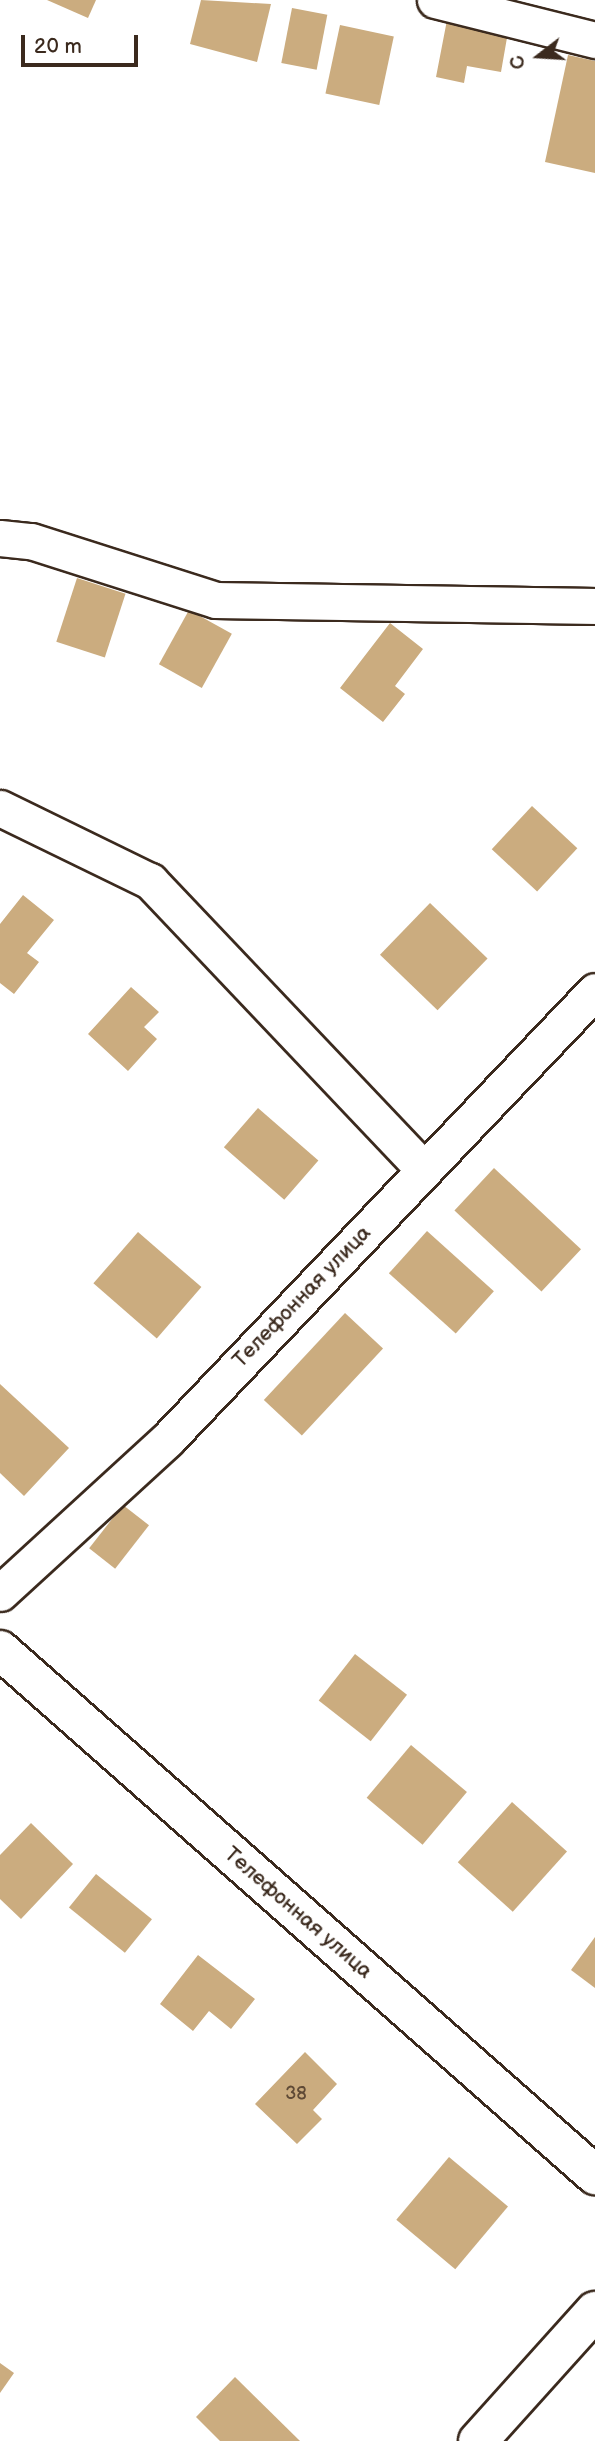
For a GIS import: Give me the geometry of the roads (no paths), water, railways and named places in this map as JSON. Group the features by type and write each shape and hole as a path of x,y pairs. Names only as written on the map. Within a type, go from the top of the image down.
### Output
{"street":[{"path":"435,0 595,40"},
{"path":"0,538 31,541 216,600 595,606"},
{"path":"0,808 150,881 424,1170"},
{"name":"Телефонная улица","path":"0,1593 167,1440 595,991"},
{"name":"Телефонная улица","path":"0,1650 595,2175"},
{"path":"478,2441 595,2311"}]}
